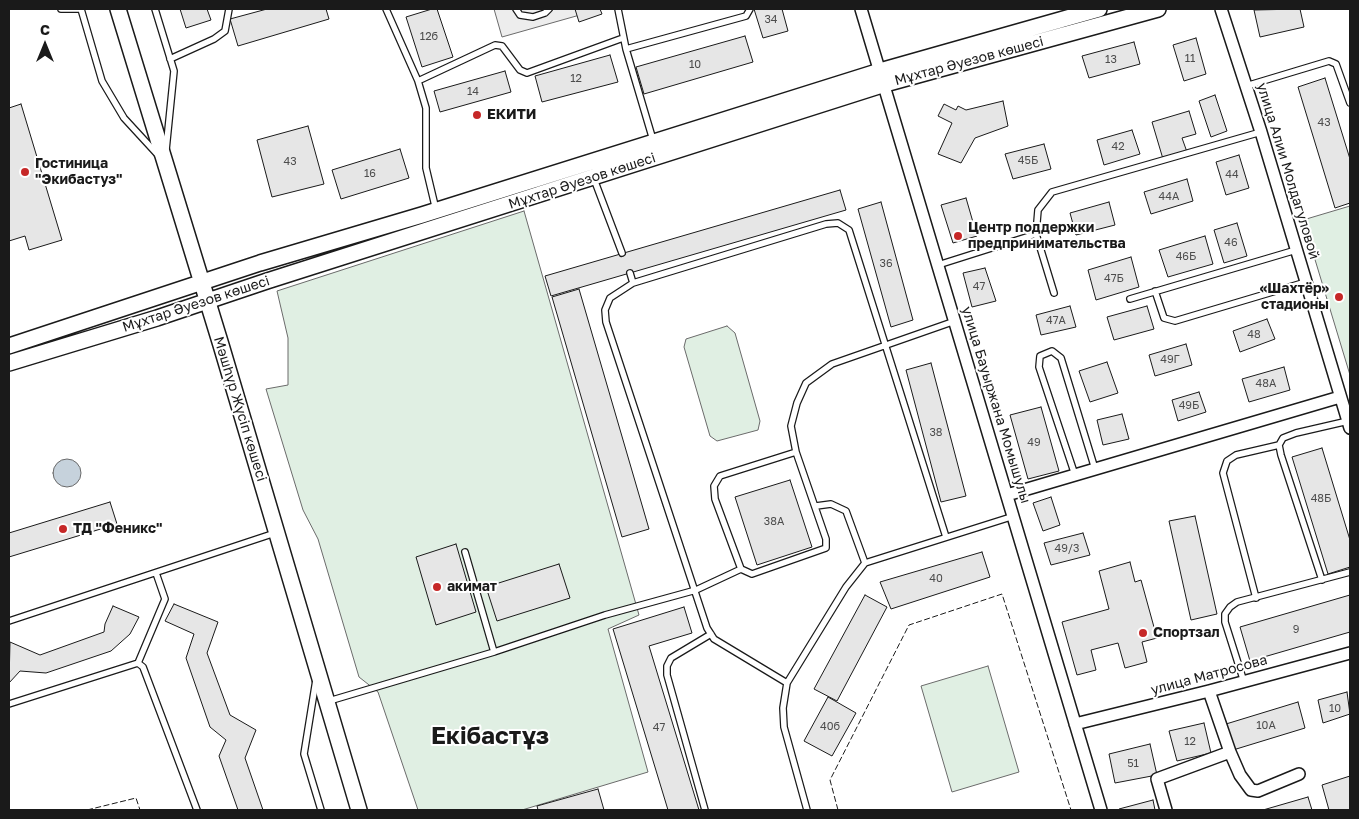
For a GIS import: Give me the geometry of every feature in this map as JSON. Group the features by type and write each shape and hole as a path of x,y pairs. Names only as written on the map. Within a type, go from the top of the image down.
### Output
{"street":[{"name":"Мәшһүр Жүсіп көшесі","path":"118,9 208,300 359,810"},
{"name":"улица Бауыржана Момышулы","path":"861,9 1102,810"},
{"name":"Мұхтар Әуезов көшесі","path":"9,364 157,318 591,170 1099,9"},
{"name":"Мұхтар Әуезов көшесі","path":"882,78 1158,9"},
{"name":"улица Алии Молдагуловой","path":"1221,9 1261,132 1340,397 1350,424"},
{"name":"Мұхтар Әуезов көшесі","path":"9,346 201,282 436,211 591,170"},
{"path":"1007,495 1340,397"},
{"name":"улица Матросова","path":"1075,724 1209,692 1350,653"},
{"path":"1209,692 1230,752 1240,775 1251,790 1258,791 1299,774"},
{"path":"1166,810 1157,779 1230,752"}],"lane":[{"path":"61,9 81,9 102,81 124,118 165,162"},
{"path":"155,9 174,71 165,162"},
{"path":"170,59 214,39 225,31 228,9"},
{"path":"386,9 418,81 426,108 426,168 436,211"},
{"path":"516,9 520,15 533,17 549,9"},
{"path":"618,9 623,38 656,150"},
{"path":"626,49 746,16 750,9"},
{"path":"418,81 495,45 502,46 520,70 527,73 623,38"},
{"path":"1246,86 1330,61 1336,64 1350,103"},
{"path":"1054,292 1036,234 1038,210 1052,192 1261,132"},
{"path":"591,170 622,253"},
{"path":"787,683 714,639 707,628 606,322 605,310 610,298 633,283 826,224 838,223 849,230 946,538"},
{"path":"938,266 1036,234"},
{"path":"1130,298 1296,250"},
{"path":"630,273 633,283"},
{"path":"1155,291 1164,318 1175,321 1306,282"},
{"path":"796,452 720,476 714,486 715,499 741,569 752,574 826,548 826,539 796,452 791,426 797,403 806,383 832,364 884,344 955,321"},
{"path":"1075,475 1039,367 1040,356 1052,351 1061,358 1095,469"},
{"path":"1322,580 1281,454 1280,445 1283,438 1296,432 1350,424"},
{"path":"1256,598 1223,473 1228,461 1236,455 1280,445"},
{"path":"816,506 831,504 846,511 866,563"},
{"path":"807,810 784,727 783,708 787,683 846,587 866,563 1014,516"},
{"path":"9,621 276,532"},
{"path":"464,552 494,652"},
{"path":"326,701 494,652 605,614 696,590 741,569"},
{"path":"1244,682 1225,622 1225,614 1237,602 1350,572"},
{"path":"9,704 138,663 165,599 156,573"},
{"path":"705,810 667,675 667,666 671,658 711,634"},
{"path":"138,663 143,667 197,810"},
{"path":"317,670 304,754 321,810"}],"green space":[{"name":"«Шахтёр» стадионы","path":"1350,206 1350,375 1303,220"},
{"path":"524,211 639,615 608,629 648,772 522,810 418,810 378,692 359,677 318,539 303,510 266,389 288,385 288,338 277,291"},
{"path":"727,326 735,333 760,421 758,430 717,441 710,436 684,347 686,339"},
{"path":"988,666 1019,772 952,792 921,686"}],"shaded area":[{"path":"494,9 601,9 502,37"},
{"path":"67,459 77,463 81,473 77,483 67,487 57,483 53,473 57,463"}],"building":[{"path":"180,9 207,9 211,20 186,28"},
{"path":"267,9 326,9 329,19 238,46 230,19"},
{"path":"437,9 453,57 422,67 406,17"},
{"path":"575,9 600,9 602,14 579,22"},
{"path":"754,9 782,9 788,31 763,38"},
{"path":"1300,9 1304,27 1260,37 1254,10"},
{"path":"745,36 753,62 644,94 636,67"},
{"path":"1196,38 1206,74 1184,81 1173,45"},
{"path":"1134,42 1140,64 1089,78 1082,56"},
{"path":"610,55 618,82 542,102 535,76"},
{"path":"505,71 511,92 440,112 434,91"},
{"path":"1325,78 1350,159 1350,203 1335,208 1298,87"},
{"path":"1215,95 1227,131 1211,137 1199,101"},
{"path":"1003,101 1008,126 975,138 961,163 938,154 952,123 938,116 944,104 956,110 958,106 966,110"},
{"name":"Гостиница \"Экибастуз\"","path":"21,104 62,240 29,250 25,236 9,241 9,108"},
{"path":"1189,111 1196,134 1182,138 1187,152 1163,159 1152,122"},
{"path":"308,126 324,184 272,197 257,140"},
{"path":"1132,130 1140,154 1104,165 1097,140"},
{"path":"1044,144 1051,169 1013,179 1005,154"},
{"path":"400,149 409,178 341,199 332,170"},
{"path":"1239,155 1249,188 1226,195 1216,162"},
{"path":"1187,179 1193,201 1151,214 1144,192"},
{"path":"840,190 846,210 551,296 545,276"},
{"path":"966,198 977,236 953,243 941,205"},
{"path":"881,202 913,320 891,327 858,209"},
{"path":"1109,202 1115,225 1076,235 1070,213"},
{"path":"1237,223 1247,256 1224,263 1214,230"},
{"path":"1205,236 1213,264 1168,277 1159,250"},
{"path":"1131,257 1139,287 1096,300 1088,270"},
{"path":"985,268 996,301 972,307 963,273"},
{"path":"579,289 649,529 622,537 552,297"},
{"path":"1070,306 1076,327 1041,335 1036,315"},
{"path":"1147,306 1154,329 1114,340 1107,317"},
{"path":"1267,319 1275,339 1240,352 1233,331"},
{"path":"1186,344 1192,365 1155,376 1149,355"},
{"path":"1107,362 1118,393 1090,402 1079,371"},
{"path":"931,363 966,496 941,502 906,370"},
{"path":"1284,367 1290,390 1249,402 1242,379"},
{"path":"1199,392 1206,412 1178,421 1172,400"},
{"path":"1041,407 1059,471 1028,479 1010,415"},
{"path":"1122,414 1129,439 1103,445 1097,420"},
{"path":"1322,448 1350,540 1350,567 1328,574 1292,457"},
{"path":"790,480 812,547 757,565 735,497"},
{"path":"1051,497 1060,525 1043,531 1033,503"},
{"name":"ТД \"Феникс\"","path":"110,502 117,524 9,557 9,533"},
{"path":"1195,516 1217,614 1191,620 1169,521"},
{"path":"1083,533 1090,555 1051,565 1044,543"},
{"path":"456,544 476,612 436,625 416,557"},
{"path":"982,552 990,577 891,609 880,582"},
{"path":"1130,562 1135,582 1141,580 1157,638 1142,642 1147,662 1125,668 1118,643 1091,650 1096,670 1077,675 1062,622 1109,609 1099,571"},
{"path":"559,564 570,598 497,621 486,587"},
{"path":"865,595 887,607 837,701 814,689"},
{"path":"1350,595 1350,632 1250,661 1240,627"},
{"path":"174,604 218,622 207,653 230,715 256,730 245,758 263,810 238,810 219,756 226,740 210,727 186,658 194,634 165,621"},
{"path":"113,606 139,617 130,634 111,651 46,673 20,671 9,683 10,642 40,655 104,632 105,624"},
{"path":"684,607 692,633 649,646 699,810 668,810 613,629"},
{"path":"1347,692 1350,714 1323,723 1318,700"},
{"path":"828,697 856,713 832,756 804,741"},
{"path":"1298,702 1305,728 1233,750 1226,724"},
{"path":"1204,723 1211,753 1177,761 1169,731"},
{"path":"1150,744 1157,775 1115,783 1109,754"},
{"path":"1350,776 1350,810 1329,810 1322,785"},
{"path":"598,789 604,810 538,810 537,806"},
{"path":"1308,797 1312,810 1263,810"},
{"path":"1153,800 1155,810 1119,810 1119,809"}],"fence":[{"path":"838,810 830,780 909,625 1002,594 1071,810"},
{"path":"87,810 136,798 140,810"}],"place":[{"name":"ЕКИТИ","path":"477,115"},
{"name":"Гостиница \"Экибастуз\"","path":"25,172"},
{"name":"Центр поддержки предпринимательства","path":"958,236"},
{"name":"«Шахтёр» стадионы","path":"1339,297"},
{"name":"ТД \"Феникс\"","path":"63,529"},
{"name":"акимат","path":"437,587"},
{"name":"Спортзал","path":"1143,633"}],"district":[{"name":"Екібастұз","path":"490,736"}]}
